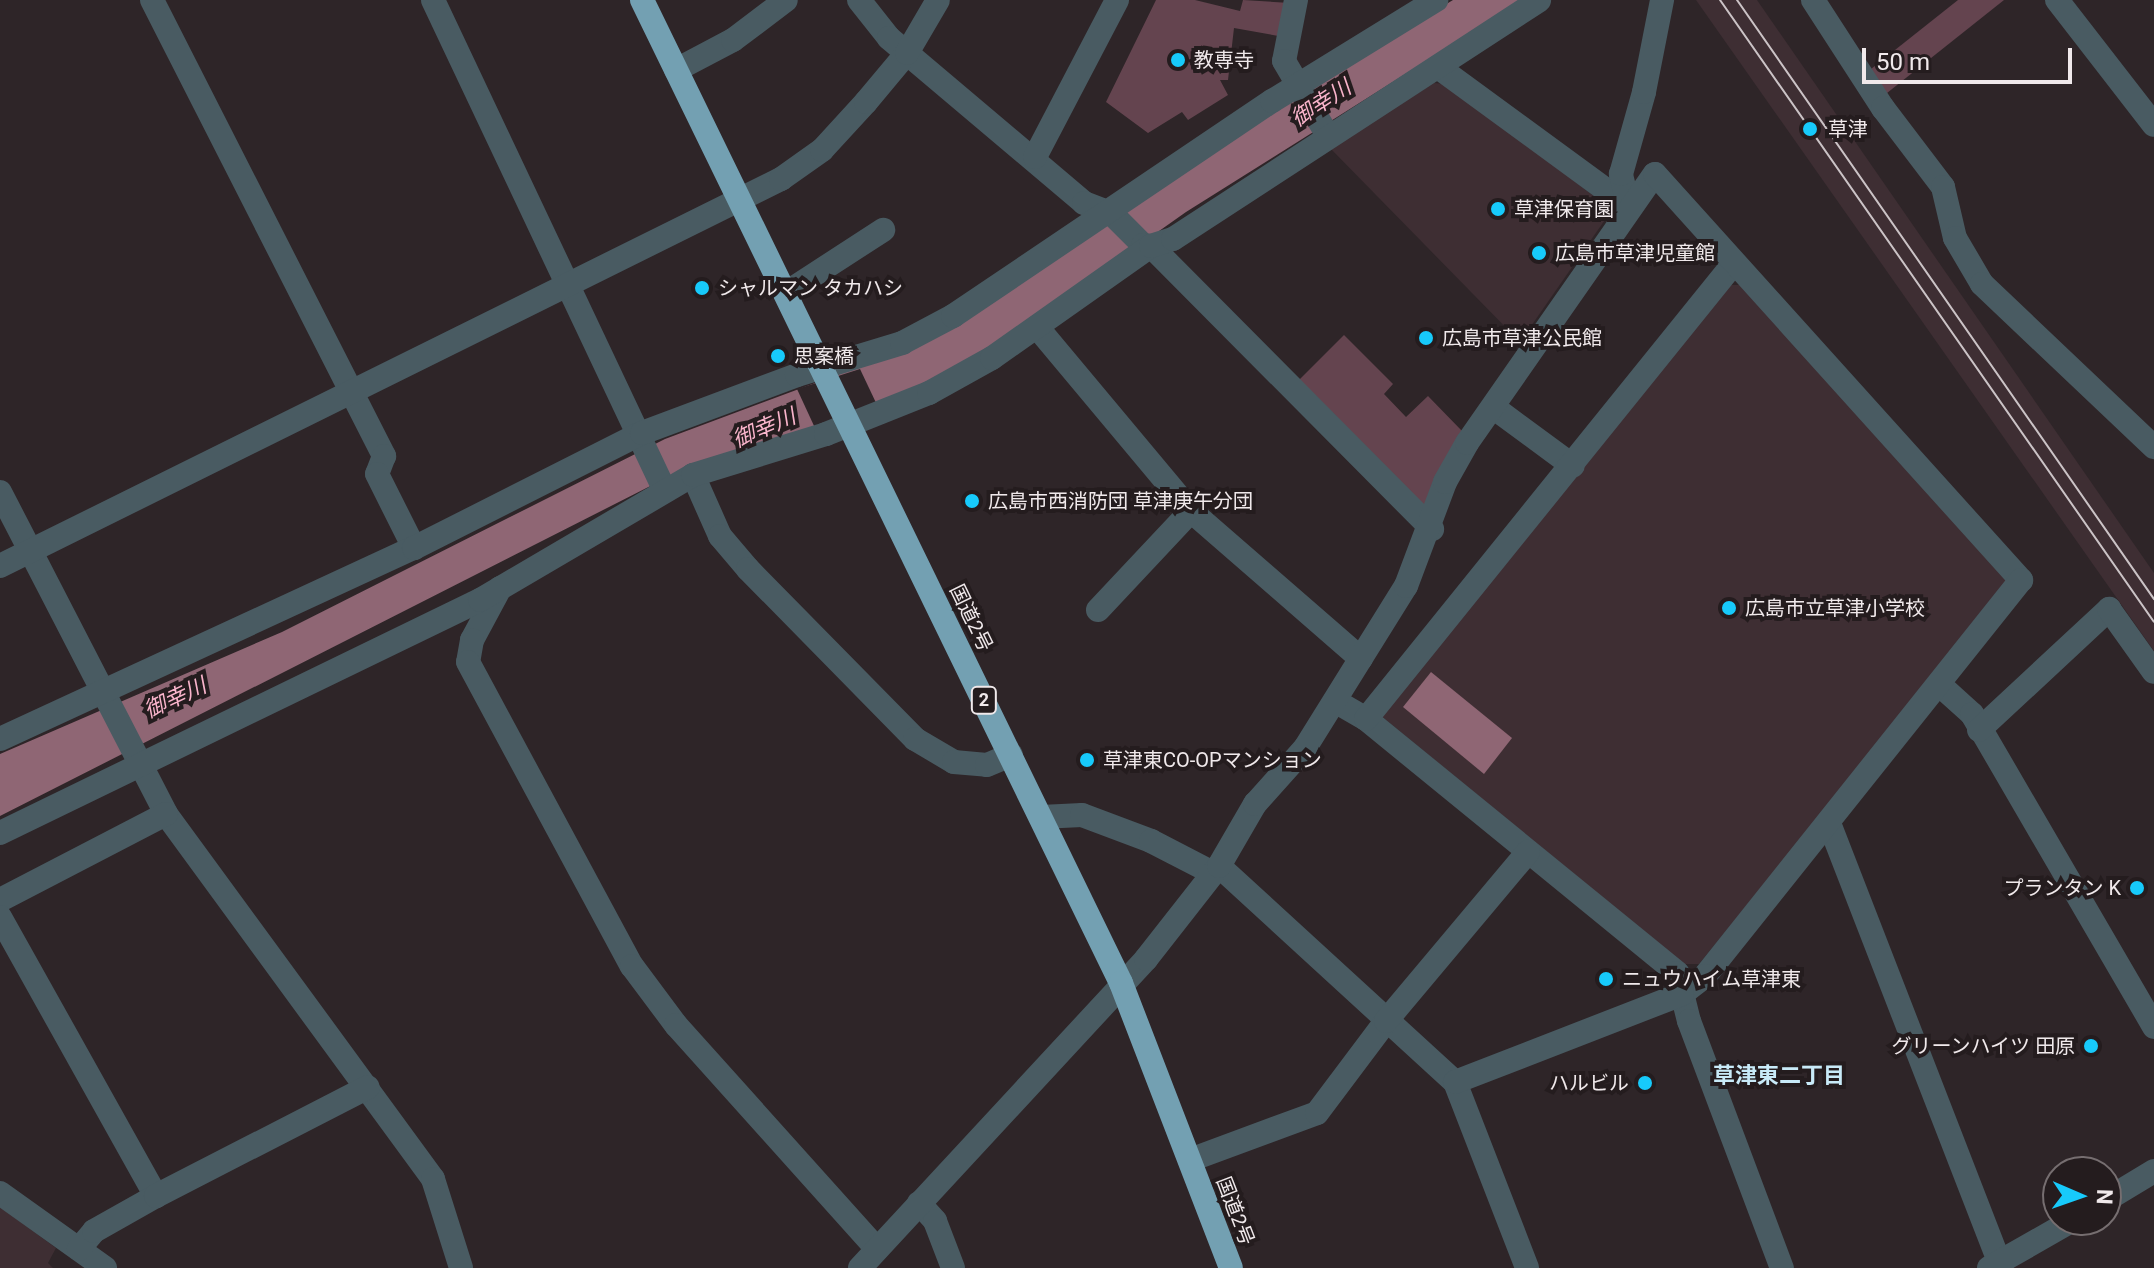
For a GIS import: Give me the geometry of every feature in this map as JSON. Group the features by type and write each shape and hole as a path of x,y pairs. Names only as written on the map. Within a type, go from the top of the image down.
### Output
{"highway":[{"name":"国道2号","path":"642,0 1121,983 1231,1268"}],"street":[{"path":"152,0 384,456 377,474 414,548"},
{"path":"433,0 664,487"},
{"path":"676,70 733,40 786,0"},
{"path":"859,0 907,53 1147,246 1432,529"},
{"path":"0,566 741,201 822,150 907,53 938,0"},
{"path":"1035,157 1117,0"},
{"path":"1296,0 1284,61 1326,133"},
{"path":"0,739 106,696 644,440 902,343 953,316 1436,0"},
{"path":"0,833 137,758 500,588 664,487 929,393 1037,327 1147,246 1173,239 1326,133 1438,67 1539,0"},
{"path":"1629,207 1621,174 1644,92 1662,0"},
{"path":"1813,0 1883,108 1943,187 1955,238 1982,284 2154,447"},
{"path":"2057,0 2154,125"},
{"path":"1438,67 1629,207"},
{"path":"860,1268 1121,983 1216,869 1255,804 1305,748 1406,586 1432,529 1445,482 1629,207 1655,174 2021,580 1941,686 1705,976 1682,994 1455,1082"},
{"path":"786,293 883,230"},
{"path":"1366,719 1734,263"},
{"path":"1037,327 1191,511 1361,659"},
{"path":"1493,407 1573,466"},
{"path":"693,475 720,536 748,569 915,739 954,762 987,765 1011,755"},
{"path":"0,492 166,814 433,1179 461,1268"},
{"path":"1098,610 1191,511"},
{"path":"500,588 472,640 468,662 632,966 676,1025 877,1249"},
{"path":"1979,730 2109,609 2154,672"},
{"path":"1941,686 1972,714 2154,1027"},
{"path":"1335,701 1366,719 1677,973 1782,1268"},
{"path":"0,900 166,814"},
{"path":"1041,817 1082,815 1216,869 1455,1082 1527,1268"},
{"path":"1829,823 1997,1267 2047,1236"},
{"path":"1190,1160 1317,1113 1386,1021 1528,852"},
{"path":"0,917 156,1196"},
{"path":"79,1249 94,1231 156,1196 368,1087"},
{"path":"2122,1190 2154,1171"},
{"path":"0,1193 105,1268"},
{"path":"919,1203 935,1221 953,1268"}],"shaded area":[{"name":"教専寺","path":"1156,0 1195,0 1240,11 1243,0 1290,3 1284,37 1234,28 1228,80 1220,80 1228,95 1188,120 1182,112 1148,133 1106,102"},
{"path":"1696,0 1757,0 2154,573 2154,651"},
{"path":"1958,0 2004,0 1882,97 1866,73"},
{"name":"草津保育園","path":"1434,83 1446,84 1603,203 1609,214 1520,342 1330,148"},
{"name":"広島市立草津小学校","path":"1730,285 1744,285 2010,581 1699,964 1684,964 1381,716"},
{"path":"1344,335 1393,384 1384,394 1406,417 1428,396 1462,431 1423,510 1297,382"},
{"path":"0,1207 56,1248 48,1263 53,1268 0,1268"}],"water":[{"name":"御幸川","path":"1453,0 1523,0 1186,212 1019,330 927,385 878,407 678,472 0,816 0,754 282,632 665,439 928,341 1277,107"},
{"path":"1431,672 1512,738 1484,774 1403,707"}],"pier":[{"path":"860,369 878,407 815,428 797,389"}],"tram line":[{"path":"1720,0 2154,622"},
{"path":"1737,0 2154,599"}],"place":[{"name":"教専寺","path":"1178,60"},
{"name":"草津","path":"1810,129"},
{"name":"草津保育園","path":"1498,209"},
{"name":"広島市草津児童館","path":"1539,253"},
{"name":"シャルマン タカハシ","path":"702,288"},
{"name":"広島市草津公民館","path":"1426,338"},
{"name":"思案橋","path":"778,356"},
{"name":"広島市西消防団 草津庚午分団","path":"972,501"},
{"name":"広島市立草津小学校","path":"1729,608"},
{"name":"草津東CO-OPマンション","path":"1087,760"},
{"name":"プランタン K","path":"2137,888"},
{"name":"ニュウハイム草津東","path":"1606,979"},
{"name":"グリーンハイツ 田原","path":"2091,1046"},
{"name":"ハルビル","path":"1645,1083"}],"district":[{"name":"草津東二丁目","path":"1779,1076"}]}
